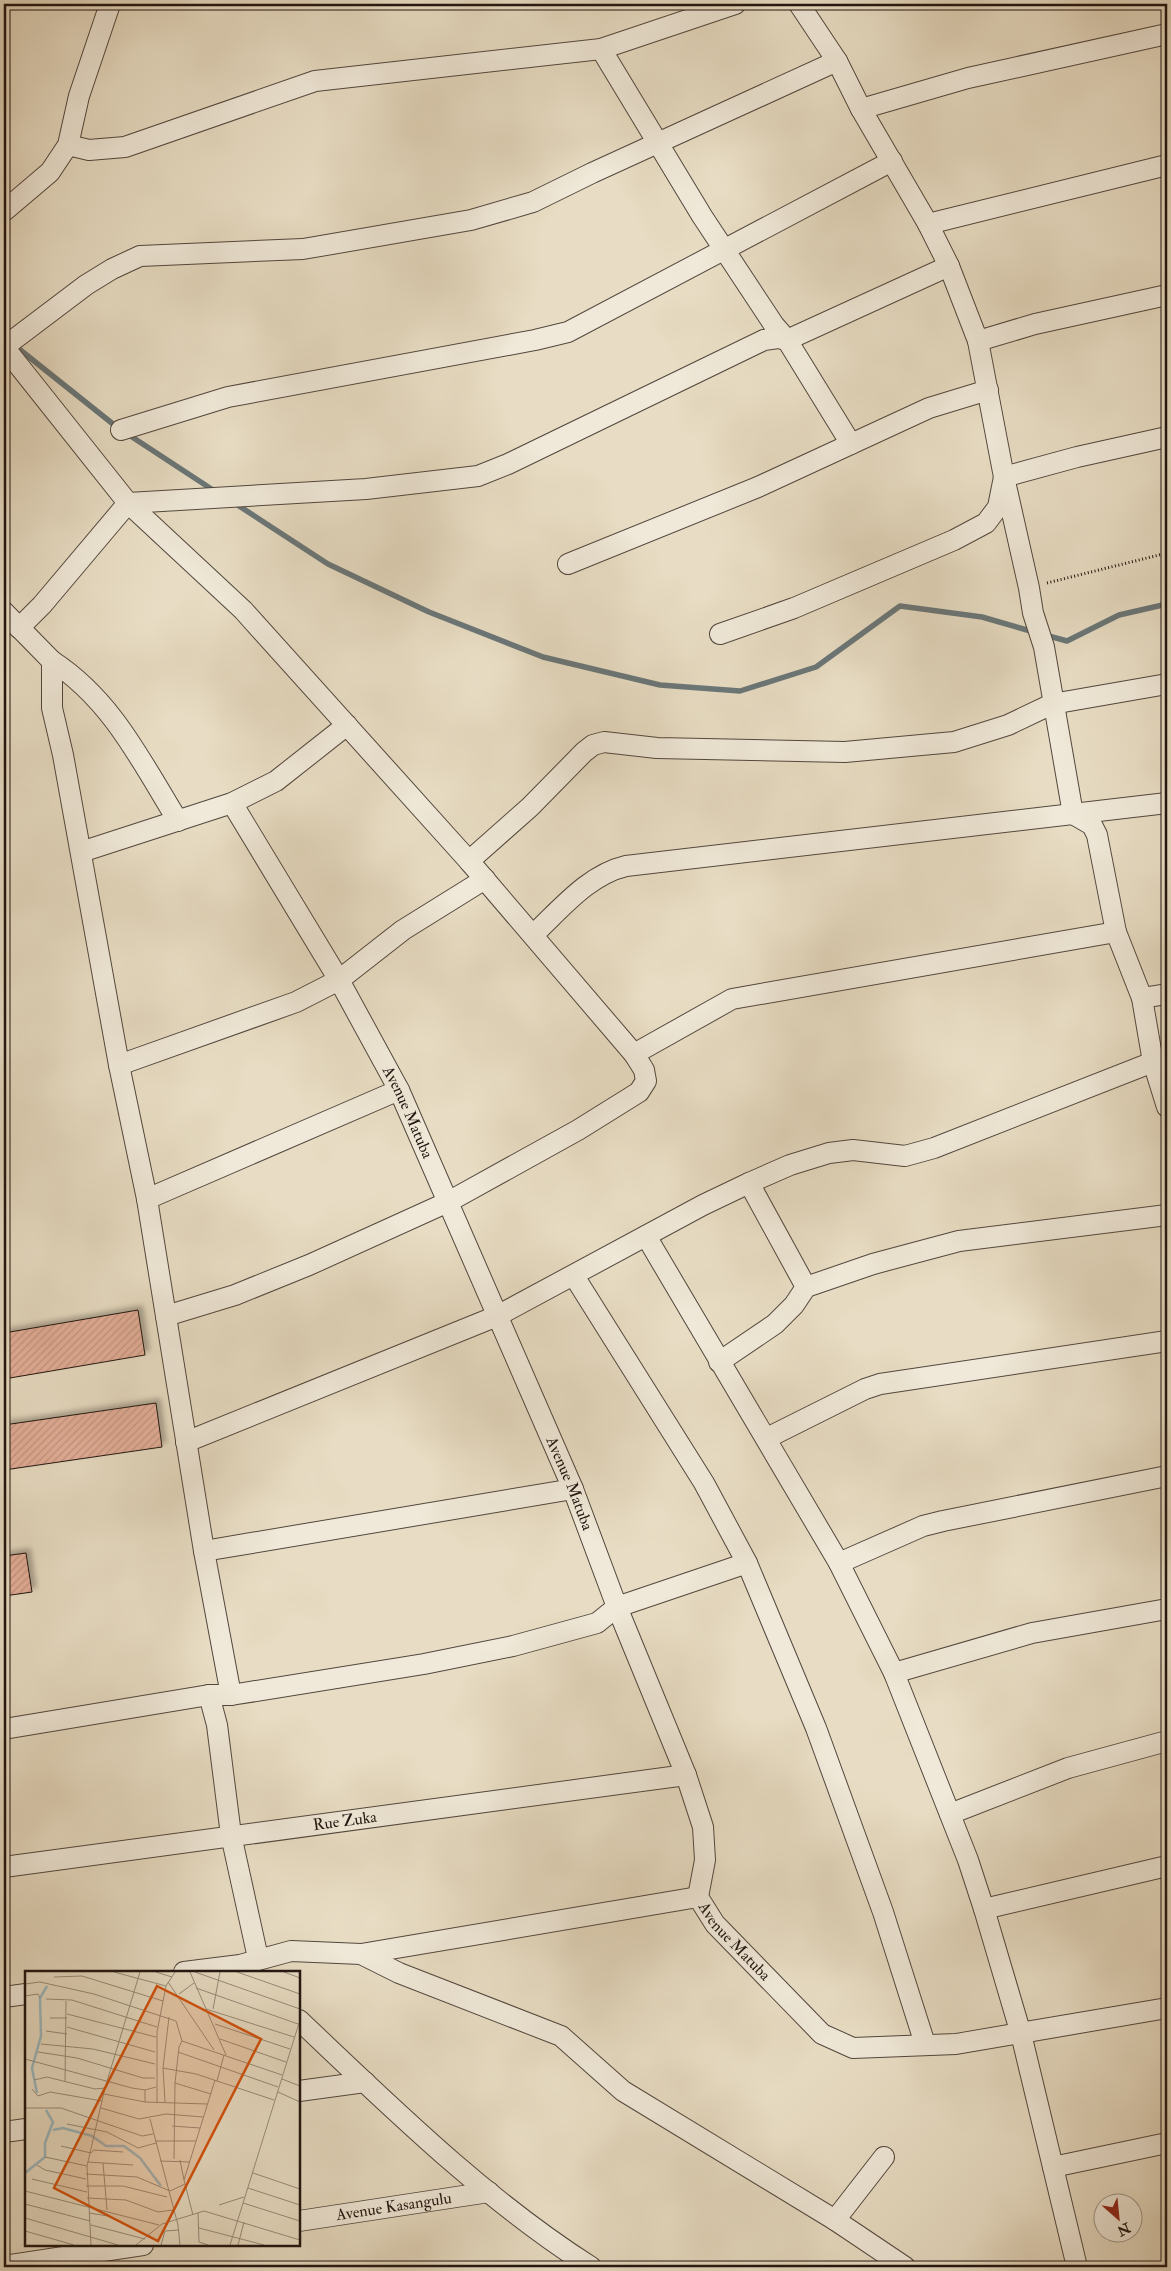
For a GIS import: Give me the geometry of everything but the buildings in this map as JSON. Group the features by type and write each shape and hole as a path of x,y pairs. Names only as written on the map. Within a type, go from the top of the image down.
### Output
{"street":[{"path":"4,211 50,172 68,145 79,96 104,16 110,4"},
{"path":"68,145 89,150 125,147 315,81 601,49 735,4"},
{"path":"799,4 837,62 861,109 928,224 949,266 978,341 1004,477 1030,588 1033,613 1044,647 1052,704 1073,814 1092,825 1097,835 1116,932 1142,998 1152,1062 1167,1107"},
{"path":"861,109 968,78 1167,34"},
{"path":"601,49 723,249 774,325 787,340 851,444"},
{"path":"166,1316 235,1295 308,1265 448,1202 562,1139 639,1092 646,1081 644,1070 634,1054 534,934 243,610 128,503 4,347 86,285 112,269 140,256 304,249 471,220 533,202 837,62"},
{"path":"121,430 228,397 535,340 568,332 892,161"},
{"path":"928,224 1167,165"},
{"path":"19,628 42,605 128,503 366,489 478,476 508,464 764,340 778,338 787,340 949,266"},
{"path":"978,341 1035,324 1167,295"},
{"path":"568,564 758,488 929,408 988,390"},
{"path":"1004,477 1077,457 1167,437"},
{"path":"720,634 794,608 954,540 986,523 998,507 1004,477"},
{"path":"4,612 52,661 82,682 115,718 178,821"},
{"path":"52,661 52,708 81,852 119,1065 147,1199 204,1551 231,1695"},
{"path":"469,861 530,807 584,752 593,745 604,742 657,748 846,752 954,742 1008,725 1052,704 1167,684"},
{"path":"81,852 232,804 276,781 347,725"},
{"path":"534,934 593,880 618,868 1167,803"},
{"name":"Avenue Matuba","path":"232,804 339,980 399,1090 573,1489 617,1607 686,1775 703,1827 705,1860 698,1897 715,1924 822,2034 853,2048 956,2044 1167,2008"},
{"path":"119,1065 296,1002 339,980 404,930 485,879"},
{"path":"634,1054 732,999 1116,932"},
{"path":"1142,998 1167,994"},
{"path":"186,1442 497,1316 646,1236 749,1183 790,1165 829,1153 853,1150 905,1156 934,1148 1152,1062"},
{"path":"147,1199 399,1090"},
{"path":"749,1183 806,1288"},
{"path":"719,1362 775,1324 794,1305 806,1288 873,1264 959,1241 1167,1215"},
{"path":"646,1236 719,1362 767,1438 839,1563 894,1673 950,1814 984,1909 1021,2034 1077,2267"},
{"path":"574,1276 704,1483 747,1564 816,1728 883,1912 925,2044"},
{"path":"767,1438 865,1389 880,1384 1167,1341"},
{"path":"839,1563 923,1526 943,1520 1167,1476"},
{"path":"204,1551 573,1489"},
{"path":"4,1729 209,1695 231,1695 424,1664 513,1646 597,1623 617,1607 747,1564"},
{"path":"894,1673 1032,1633 1167,1609"},
{"path":"209,1695 217,1725 249,1965"},
{"path":"950,1814 1068,1768 1167,1741"},
{"name":"Rue Zuka","path":"4,1867 686,1775"},
{"path":"984,1909 1167,1866"},
{"path":"193,1971 249,1965 291,1951 361,1954 698,1897"},
{"path":"361,1954 399,1973 561,2036 623,2091 835,2220 905,2267"},
{"path":"4,1997 25,1994"},
{"path":"300,2021 365,2082 489,2192 557,2245 591,2267"},
{"path":"300,2092 365,2082"},
{"path":"4,2132 25,2129"},
{"path":"1053,2167 1167,2143"},
{"path":"835,2220 884,2157"},
{"name":"Avenue Kasangulu","path":"300,2221 489,2192"},
{"path":"4,2266 136,2246"}],"path":[{"path":"1030,588 1167,553"}],"waterway":[{"path":"14,345 118,428"},
{"path":"126,433 216,492"},
{"path":"233,502 328,564 429,612 543,657 660,685 740,691 816,667 900,606 982,617 1034,632"},
{"path":"1045,635 1067,641 1119,615 1167,604"}]}
